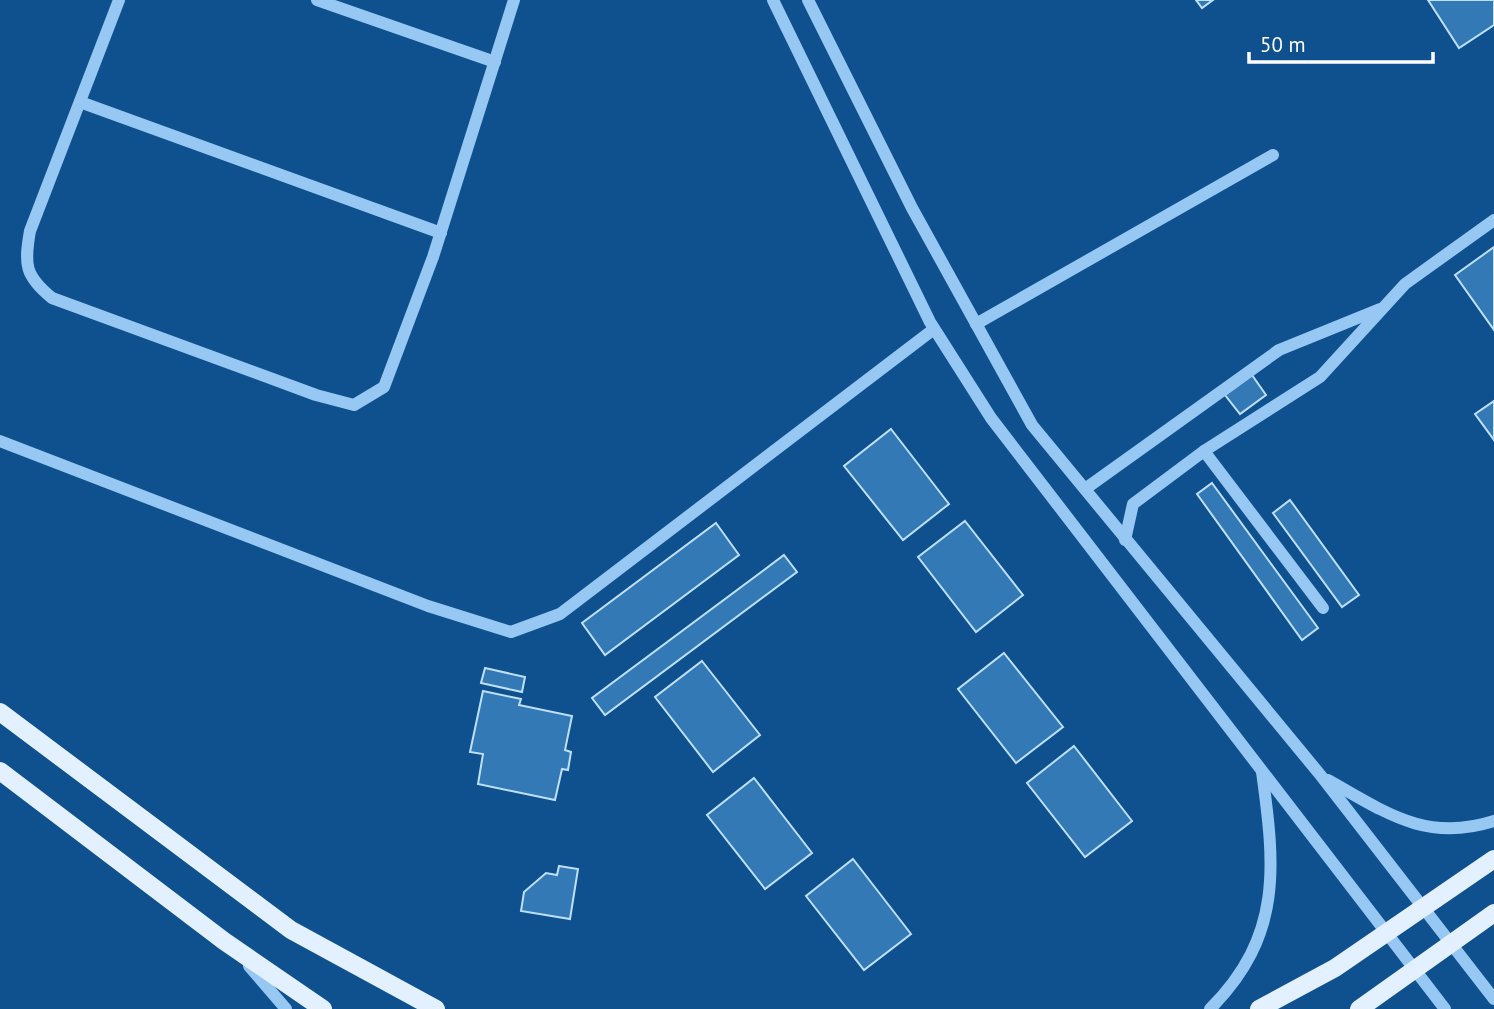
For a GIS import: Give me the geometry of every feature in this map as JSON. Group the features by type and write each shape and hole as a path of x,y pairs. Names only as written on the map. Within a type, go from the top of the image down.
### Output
{"main road":[{"path":"0,712 291,930 436,1009"},
{"path":"0,771 224,941 323,1009"},
{"path":"1259,1009 1335,968 1388,935 1494,859"},
{"path":"1359,1009 1494,913"}],"street":[{"path":"119,0 30,232 25,259 33,283 52,298 291,386 354,405 384,387 440,233 514,0"},
{"path":"317,0 495,62"},
{"path":"773,0 934,329 1029,470 1445,1009"},
{"path":"808,0 912,208 1032,425 1322,777 1422,910 1494,999"},
{"path":"80,102 440,233"},
{"path":"976,324 1273,155"},
{"path":"1125,540 1133,504 1204,451 1320,376 1405,284 1494,220"},
{"path":"1085,489 1279,350 1383,308"},
{"path":"0,441 428,607 512,632 560,614 934,329"},
{"path":"1204,451 1323,608"},
{"path":"1210,1009 1228,991 1250,958 1264,916 1272,848 1261,768"},
{"path":"1322,777 1401,820 1427,828 1457,829 1494,821"},
{"path":"224,941 264,981 286,1009"}],"building":[{"path":"1196,0 1213,0 1202,8"},
{"path":"1428,0 1494,0 1494,25 1459,48"},
{"path":"1494,247 1494,330 1455,275"},
{"path":"1252,375 1266,395 1240,414 1225,395"},
{"path":"1494,401 1494,440 1475,414"},
{"path":"891,429 949,504 903,540 844,466"},
{"path":"1212,483 1318,628 1302,640 1197,494"},
{"path":"1290,500 1359,595 1342,607 1273,513"},
{"path":"965,521 1023,595 976,632 918,557"},
{"path":"716,523 739,555 605,655 582,623"},
{"path":"784,555 797,572 605,715 592,698"},
{"path":"1004,653 1063,727 1016,763 958,689"},
{"path":"702,661 760,735 713,772 655,697"},
{"path":"485,668 525,677 522,692 481,683"},
{"path":"483,691 521,699 519,705 572,716 565,750 571,752 568,770 562,769 555,800 478,784 483,754 470,752"},
{"path":"1074,746 1132,821 1085,857 1027,783"},
{"path":"754,778 812,853 765,889 707,815"},
{"path":"853,859 911,934 864,970 806,896"},
{"path":"559,866 578,869 570,919 521,911 524,892 546,873 557,875"}]}
